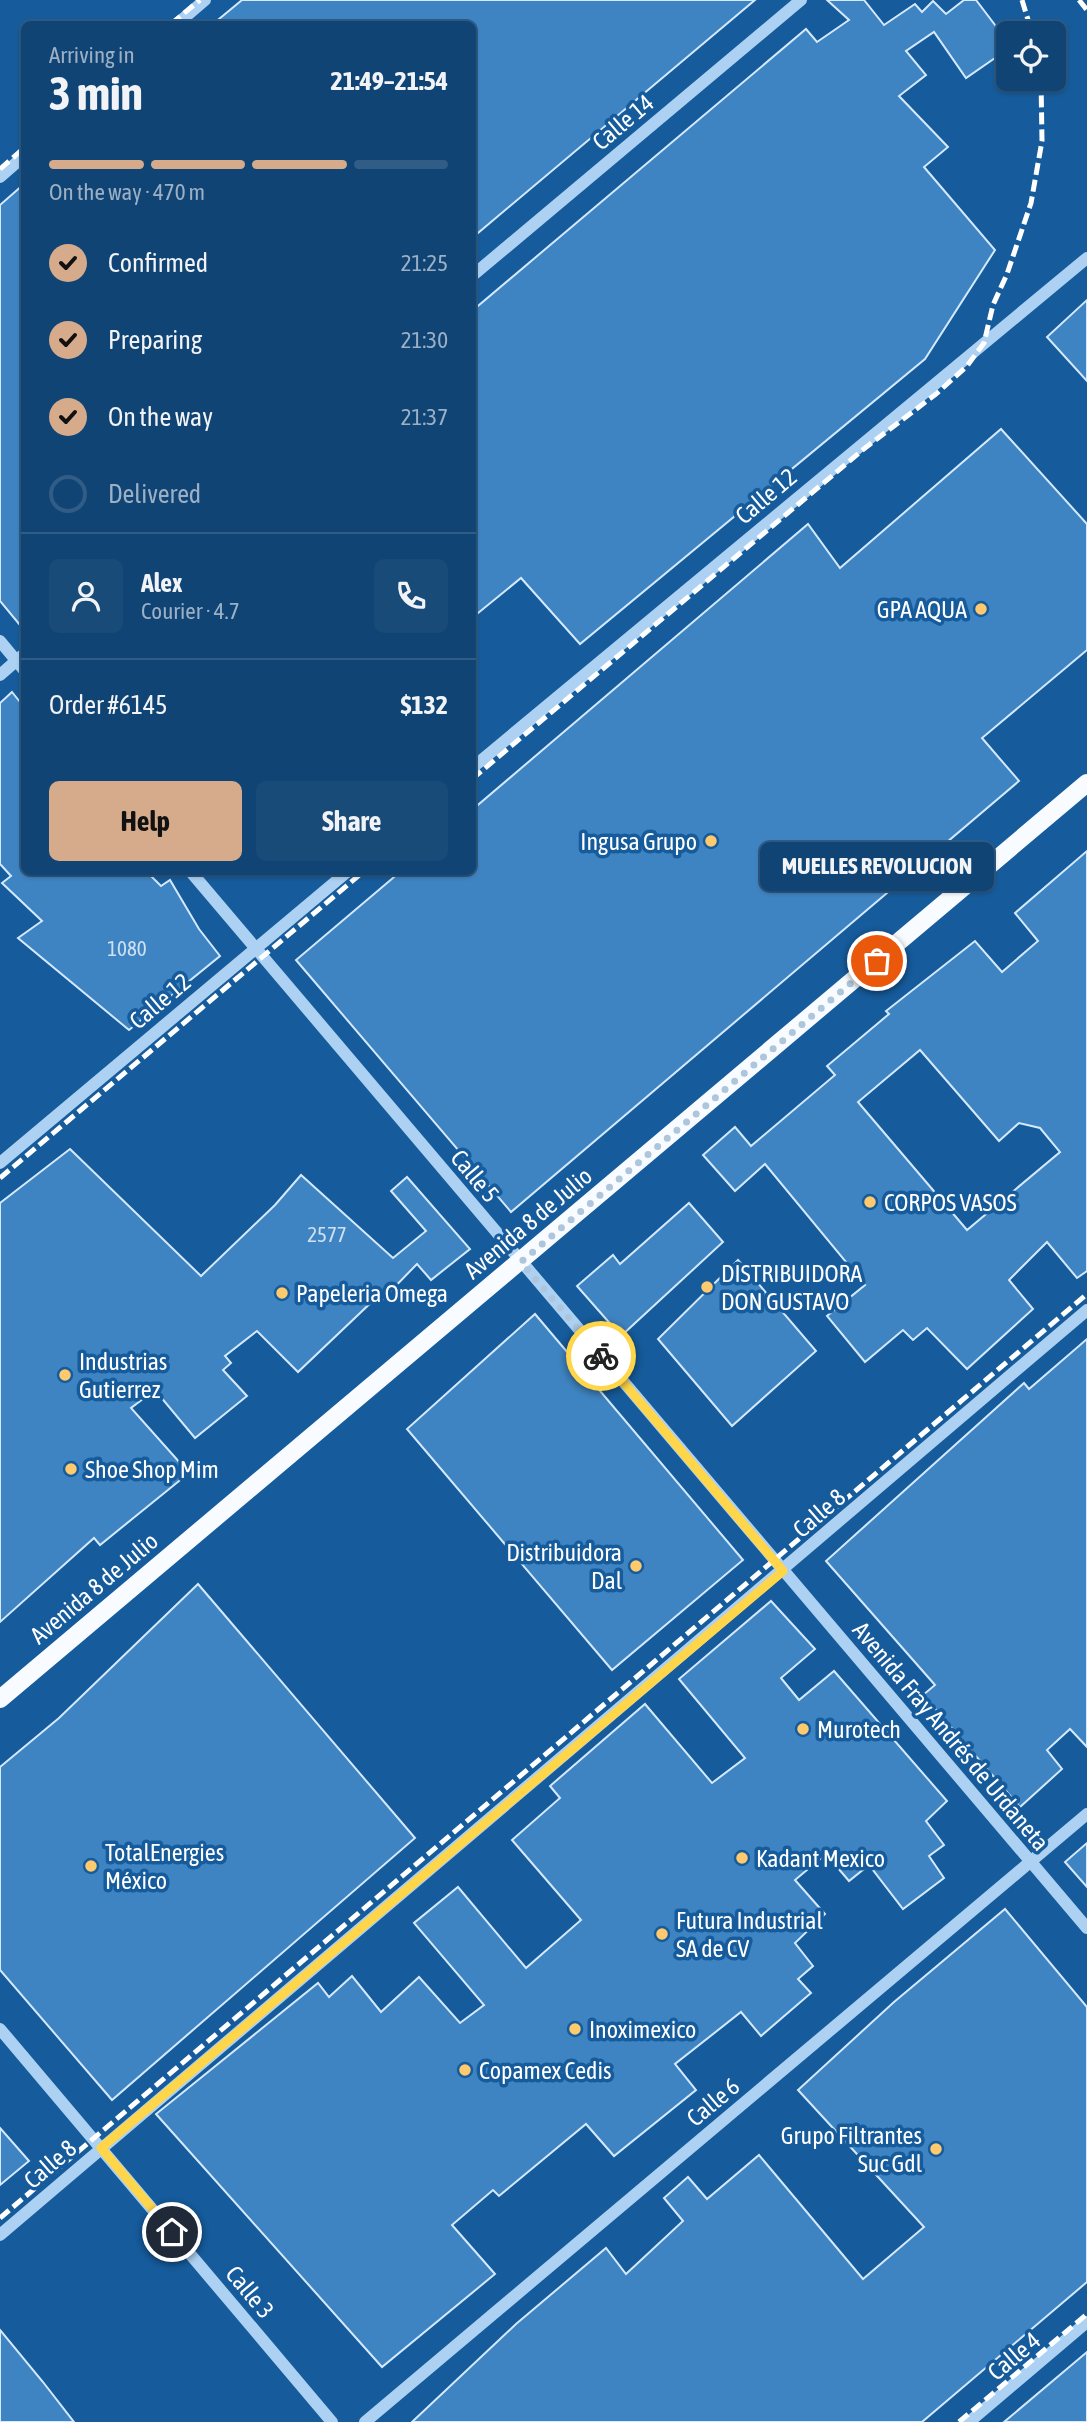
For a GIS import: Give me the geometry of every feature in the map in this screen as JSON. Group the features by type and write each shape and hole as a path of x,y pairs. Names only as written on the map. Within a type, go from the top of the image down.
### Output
{"main road":[{"name":"Avenida 8 de Julio","path":"0,1699 1087,783"}],"street":[{"path":"180,21 205,0"},
{"name":"Calle 14","path":"476,273 801,0"},
{"path":"0,177 21,159"},
{"name":"Calle 12","path":"476,765 1087,258"},
{"path":"0,641 21,661"},
{"path":"0,675 21,663"},
{"name":"Calle 5","path":"193,875 783,1571"},
{"name":"Calle 12","path":"0,1163 343,875"},
{"name":"Calle 8","path":"0,2235 1087,1310"},
{"name":"Avenida Fray Andrés de Urdaneta","path":"783,1571 1087,1928"},
{"name":"Calle 6","path":"365,2422 1087,1814"},
{"name":"Calle 3","path":"0,2029 332,2422"},
{"name":"Calle 4","path":"969,2422 1087,2322"}],"building":[{"path":"242,0 755,0 476,235 476,21 217,21"},
{"path":"827,0 864,0 884,25 915,4 922,12 933,1 946,14 964,0 976,0 996,26 996,57 966,78 934,32 906,51 926,75 899,96 948,147 924,167 995,250 925,359 580,644 521,578 476,615 476,308 806,29 817,42 849,20"},
{"path":"21,187 21,626 0,601 0,205"},
{"path":"1087,300 1087,381 1047,337"},
{"name":"Ingusa Grupo","path":"1001,429 1087,524 1087,650 982,738 1019,781 511,1212 296,960 396,875 476,875 476,807 808,524 840,568"},
{"path":"12,692 21,703 21,875 150,875 161,886 170,880 199,929 220,956 129,1030 18,938 42,921 2,883 11,876 0,864 0,703"},
{"path":"1087,851 1087,1271 1077,1278 1047,1242 1009,1280 1033,1309 967,1369 927,1328 913,1340 903,1330 865,1362 827,1316 865,1285 765,1164 735,1191 703,1155 735,1127 751,1146 835,1075 827,1066 889,1014 886,1011 975,941 1002,972 1038,941 1015,913","holes":["920,1050 999,1141 1019,1123 1040,1128 1060,1152 967,1230 858,1102"]},
{"path":"70,1149 201,1276 275,1205 301,1175 393,1258 426,1231 391,1191 407,1177 470,1249 431,1280 417,1264 382,1300 378,1296 298,1372 257,1331 225,1356 231,1363 223,1370 247,1396 195,1438 155,1390 131,1408 189,1473 100,1545 94,1538 0,1622 0,1203"},
{"path":"689,1203 723,1242 621,1336 577,1286 613,1255 620,1264"},
{"name":"DISTRIBUIDORA DON GUSTAVO","path":"738,1260 816,1351 732,1426 658,1339"},
{"path":"535,1314 743,1560 612,1670 407,1429"},
{"path":"1087,1339 1087,1747 1070,1729 1047,1750 1062,1769 1020,1807 923,1695 935,1685 826,1561 1024,1383 1029,1389"},
{"path":"198,1584 415,1838 112,2100 0,1970 0,1767 59,1718"},
{"path":"771,1601 815,1649 781,1678 799,1700 834,1671 947,1801 926,1821 944,1845 929,1856 944,1878 903,1909 869,1865 849,1881 826,1854 795,1880 825,1914 795,1943 813,1966 798,1979 811,1993 761,2036 741,2012 675,2064 696,2090 614,2156 586,2124 499,2196 493,2190 452,2225 495,2274 382,2367 156,2114 318,1983 329,1997 352,1976 381,2012 419,1977 460,2023 484,2005 414,1923 458,1887 526,1968 581,1920 512,1840 560,1798 550,1786 645,1704 712,1783 745,1758 679,1679"},
{"path":"1087,1843 1087,1887 1065,1862"},
{"path":"1005,1909 1087,2007 1087,2282 922,2422 412,2422 516,2324 606,2248 626,2274 683,2221 664,2198 688,2177 707,2199 759,2155 863,2279 924,2227 798,2090 894,2002"},
{"path":"0,2128 29,2161 0,2185"},
{"path":"0,2330 43,2382 74,2422 0,2422"},
{"path":"1087,2352 1087,2422 1004,2422"}],"railway":[{"path":"175,21 200,0"},
{"path":"1022,0 1028,21"},
{"path":"1079,0 1087,10"},
{"path":"476,776 865,448 936,394 967,366 984,343 993,305 1007,274 1031,203 1042,141 1041,91"},
{"path":"0,169 21,151"},
{"path":"0,1178 359,875"},
{"path":"0,2218 1087,1294"},
{"path":"959,2422 1087,2314"}],"way so far":[{"path":"601,1356 521,1262 877,961"}],"place":[{"name":"GPA AQUA","path":"981,609"},
{"name":"Ingusa Grupo","path":"711,841"},
{"name":"MUELLES REVOLUCION","path":"877,961"},
{"name":"CORPOS VASOS","path":"870,1202"},
{"name":"DISTRIBUIDORA DON GUSTAVO","path":"707,1287"},
{"name":"Papeleria Omega","path":"282,1293"},
{"name":"Industrias Gutierrez","path":"65,1375"},
{"name":"Shoe Shop Mim","path":"71,1469"},
{"name":"Distribuidora Dal","path":"636,1566"},
{"name":"Murotech","path":"803,1729"},
{"name":"Kadant Mexico","path":"742,1858"},
{"name":"TotalEnergies México","path":"91,1866"},
{"name":"Futura Industrial SA de CV","path":"662,1934"},
{"name":"Inoximexico","path":"575,2029"},
{"name":"Copamex Cedis","path":"465,2070"},
{"name":"Grupo Filtrantes Suc Gdl","path":"936,2149"}],"route":[{"path":"172,2232 101,2148 783,1571 601,1356"}]}
